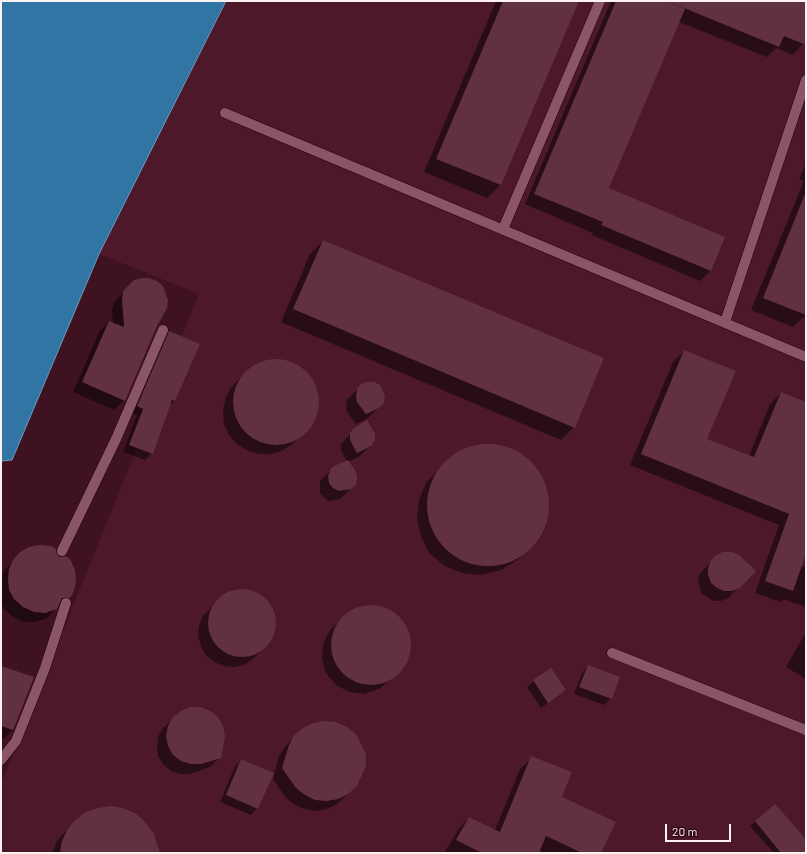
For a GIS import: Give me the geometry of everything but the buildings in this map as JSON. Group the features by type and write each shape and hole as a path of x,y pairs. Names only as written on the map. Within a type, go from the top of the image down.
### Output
{"lane":[{"path":"503,229 600,1"},
{"path":"725,322 806,80"},
{"path":"225,113 806,357"},
{"path":"62,551 116,439 163,330"},
{"path":"1,760 16,741 45,668 66,603"},
{"path":"612,653 806,730"}],"shaded area":[{"path":"226,1 806,1 806,853 1,853 1,784 199,294 99,254"}],"water":[{"path":"1,1 226,1 99,254 12,460 1,461"}]}
